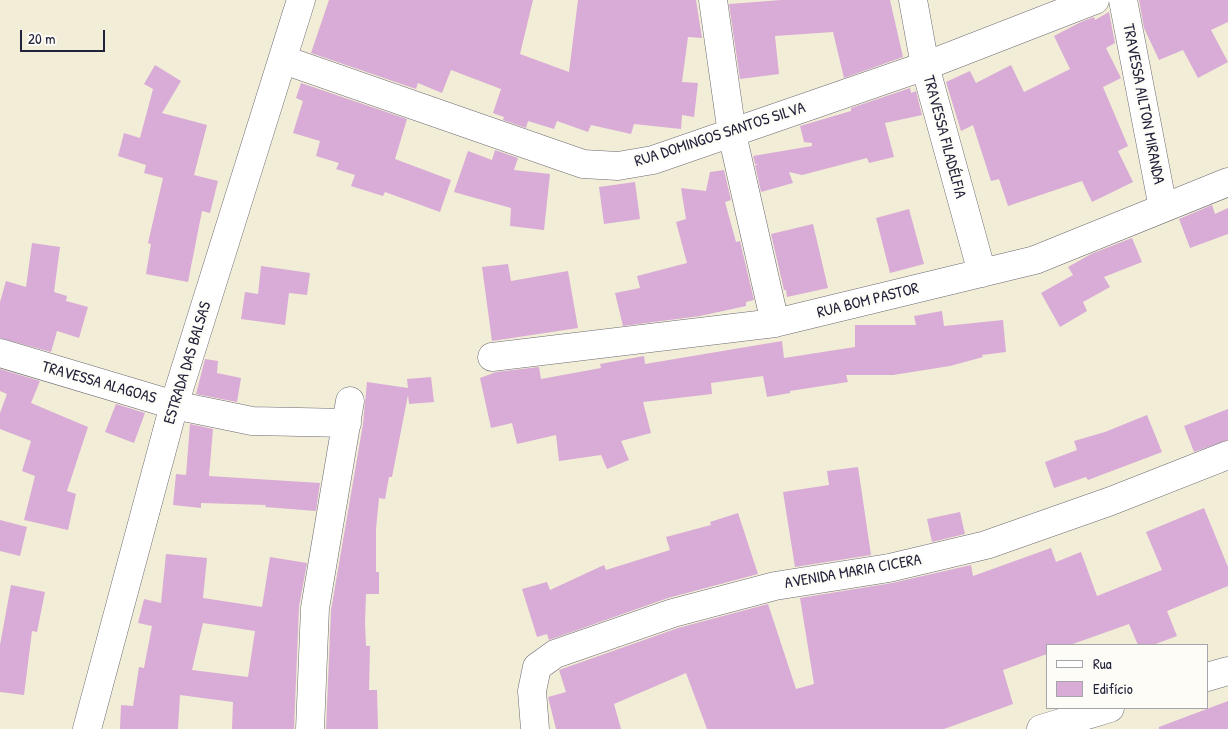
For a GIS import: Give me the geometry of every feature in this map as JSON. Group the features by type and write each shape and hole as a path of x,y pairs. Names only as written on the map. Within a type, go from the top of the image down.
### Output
{"street":[{"name":"ESTRADA DAS BALSAS","path":"87,729 174,405 284,60 301,0"},
{"path":"714,0 732,134 775,323"},
{"name":"TRAVESSA FILADÉLFIA","path":"913,0 925,66 982,273"},
{"name":"RUA DOMINGOS SANTOS SILVA","path":"284,60 583,164 618,166 653,160 732,134 925,66 1095,0"},
{"name":"TRAVESSA AILTON MIRANDA","path":"1123,0 1163,208"},
{"name":"RUA BOM PASTOR","path":"492,356 775,323 1035,260 1228,182"},
{"name":"TRAVESSA ALAGOAS","path":"0,353 174,405 252,421 348,412 315,608 310,729"},
{"name":"AVENIDA MARIA CICERA","path":"536,729 532,692 537,667 555,654 673,613 775,586 889,568 986,545 1111,502 1228,456"},
{"path":"1208,678 1228,671"},
{"path":"1042,729 1107,709"}],"building":[{"path":"329,0 533,0 520,54 569,72 578,0 696,0 702,38 688,37 682,82 698,83 694,117 682,115 681,129 634,124 631,134 591,125 588,132 557,121 554,129 528,121 526,128 503,120 504,117 493,113 501,89 451,70 442,93 418,83 416,89 311,53"},
{"path":"781,0 890,0 903,57 844,78 833,32 775,36 779,74 740,79 729,4"},
{"path":"1139,0 1228,0 1228,22 1211,30 1228,62 1198,78 1183,50 1159,60 1144,28"},
{"path":"1109,12 1115,43 1106,48 1121,78 1103,87 1128,146 1118,151 1133,182 1092,202 1082,181 1008,206 999,179 991,181 973,125 961,131 946,82 970,71 976,83 1011,65 1024,92 1070,69 1054,36 1081,22 1094,17 1095,20"},
{"path":"155,65 181,81 162,113 207,125 194,175 218,181 210,213 202,211 188,282 146,274 151,244 148,243 163,178 144,173 146,165 118,156 124,133 140,138 153,89 144,84"},
{"path":"301,83 407,119 395,159 451,180 440,212 385,192 383,196 351,186 355,175 336,169 339,163 316,156 320,141 293,133 303,101 296,98"},
{"path":"910,88 911,93 916,91 922,115 885,123 894,157 869,163 867,158 802,175 789,172 793,183 761,192 755,165 759,165 755,164 753,156 812,146 812,143 804,142 800,126 851,111 851,108"},
{"path":"495,150 518,158 514,170 550,174 544,230 510,226 511,208 454,192 468,151 492,160"},
{"path":"724,170 731,200 725,202 736,242 740,241 754,300 746,302 746,306 700,316 623,326 615,293 640,288 637,276 687,263 676,222 686,219 681,188 706,191 710,172"},
{"path":"635,182 640,219 604,224 599,187"},
{"path":"1212,205 1215,214 1228,208 1228,234 1190,248 1179,219"},
{"path":"909,209 924,264 890,273 876,218"},
{"path":"813,224 828,288 787,297 771,234"},
{"path":"1132,238 1142,262 1104,277 1110,287 1083,302 1087,311 1060,327 1041,293 1073,275 1068,267 1091,254"},
{"path":"32,243 60,247 54,292 67,296 66,301 88,307 79,338 57,331 51,352 0,338 0,302 6,281 26,287"},
{"path":"508,264 511,281 568,271 578,328 492,341 482,267"},
{"path":"261,266 310,273 307,295 289,293 285,325 241,319 245,292 258,294"},
{"path":"942,311 944,326 1003,320 1006,352 982,355 983,357 950,366 893,375 846,375 848,382 790,391 790,393 767,397 763,376 711,383 712,394 643,402 651,433 621,441 629,460 607,469 601,455 559,461 556,435 517,444 512,423 491,428 480,378 496,372 539,367 541,379 601,368 600,364 644,356 645,364 782,341 784,358 855,347 855,325 916,325 914,316"},
{"path":"205,359 218,361 217,373 241,378 237,402 196,394"},
{"path":"0,369 40,381 31,403 88,427 67,491 76,494 68,530 24,520 35,476 22,471 31,441 0,429 0,413 7,394 0,391"},
{"path":"431,377 434,402 409,404 408,395 392,477 389,477 385,499 379,498 376,529 376,572 379,572 379,594 366,594 365,623 366,646 370,646 369,690 377,690 378,729 326,729 331,610 363,424 367,382 408,388 407,379"},
{"path":"116,404 145,413 134,443 105,432"},
{"path":"1228,409 1228,440 1194,452 1184,426"},
{"path":"1147,415 1162,452 1088,480 1086,477 1054,488 1045,462 1077,450 1074,441 1105,432"},
{"path":"190,424 213,429 209,476 320,483 316,511 265,507 266,505 201,503 201,508 173,505 176,474 186,475"},
{"path":"858,467 871,555 795,567 783,492 829,485 827,471"},
{"path":"1204,508 1228,567 1228,586 1167,611 1177,636 1156,644 1138,644 1129,624 1073,644 1046,644 1046,654 1003,670 1013,704 944,729 707,729 686,673 614,704 621,729 556,729 548,697 566,692 559,670 678,628 768,604 796,689 814,684 800,598 892,583 971,565 973,576 1051,548 1056,562 1081,552 1097,596 1162,570 1146,532"},
{"path":"960,512 965,534 932,542 927,519"},
{"path":"738,513 758,574 668,598 549,640 547,634 537,637 522,589 547,582 550,590 604,565 606,570 670,550 666,537 711,525 710,522"},
{"path":"0,520 27,527 20,556 0,551"},
{"path":"166,554 207,558 203,598 262,607 270,557 307,563 299,607 294,729 232,729 233,702 180,695 178,729 120,729 121,705 133,706 139,667 144,668 152,626 138,623 144,599 161,603","holes":["203,623 255,631 248,677 192,670"]},
{"path":"11,585 45,592 37,632 32,631 24,695 0,692 0,645"},
{"path":"1228,701 1228,729 1159,729 1159,727"}]}
